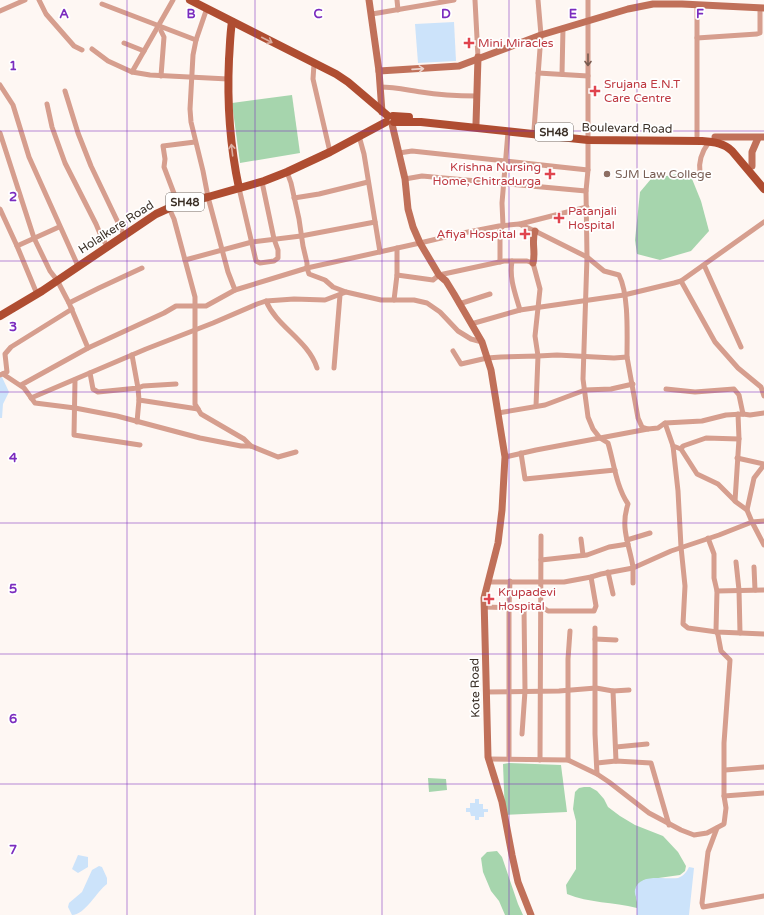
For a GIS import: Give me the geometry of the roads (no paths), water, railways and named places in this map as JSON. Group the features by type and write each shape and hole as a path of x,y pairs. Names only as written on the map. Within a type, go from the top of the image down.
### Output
{"main road":[{"path":"190,0 336,74 348,82 389,119"},
{"path":"232,22 228,79 231,148 239,188"},
{"name":"Boulevard Road","path":"389,119 412,117 534,130 588,138 696,136 713,140"},
{"name":"Boulevard Road","path":"389,119 508,132 588,138 713,140"},
{"name":"Holalkere Road","path":"0,316 37,294 124,235 169,208 178,204 262,182 287,172 330,152 389,119"},
{"name":"SH48","path":"713,140 728,141 733,145 764,181"},
{"name":"SH48","path":"713,140 727,146 764,189"}],"street":[{"path":"0,11 25,0"},
{"path":"39,0 46,14 74,46 82,50"},
{"path":"132,72 173,0"},
{"name":"Kote Road","path":"369,0 372,14 380,87 399,153 405,179 408,208 420,243 439,275 446,281 482,342 491,370 505,457 499,536 484,598 488,759 502,802 518,882 531,915"},
{"path":"397,0 398,10"},
{"path":"372,14 454,0"},
{"path":"474,0 478,57 476,124"},
{"path":"534,130 541,35 538,0"},
{"path":"588,0 588,170 586,191 587,257 583,378 588,417 593,429 600,438 608,443 623,496 628,504 624,514 624,530 633,568 633,583"},
{"path":"379,71 465,64 478,57 541,35 628,9 657,2 697,5 732,4 762,8 760,33 697,38"},
{"path":"102,4 196,40"},
{"path":"696,136 697,5"},
{"path":"207,8 196,40 190,109 195,142 208,197 228,272 235,290"},
{"path":"562,74 563,28"},
{"path":"161,76 164,37 162,30"},
{"path":"124,43 144,51"},
{"path":"92,49 108,61 132,72 161,76 228,79"},
{"path":"314,64 313,79 330,152"},
{"path":"538,73 588,76"},
{"path":"0,85 13,105 29,157 59,227 78,266"},
{"path":"380,87 394,87 451,96 477,96"},
{"path":"65,91 78,133 91,166 124,235"},
{"path":"47,104 52,127 65,163 107,246"},
{"path":"500,262 500,230 503,226 502,204 508,132"},
{"path":"0,133 34,238 50,272 57,280 72,309 88,348"},
{"path":"359,136 364,154 380,252"},
{"path":"700,172 701,157 704,149 713,140 761,138"},
{"path":"752,166 752,152 761,138"},
{"path":"178,204 164,167 165,159 163,146 195,142"},
{"path":"399,153 412,151 588,170"},
{"path":"287,172 299,219 307,263 306,268 309,274 325,280 333,287 346,292 381,300 414,300 427,303 440,312 458,331 471,339 482,342"},
{"path":"405,179 422,176 586,191"},
{"path":"239,188 256,259 260,263 274,260 278,258 278,250 274,239 262,182"},
{"path":"294,198 319,194 368,182"},
{"path":"21,385 88,348 176,306 206,306 235,290 306,268 458,234 519,224 587,207"},
{"path":"169,208 174,219 195,297 195,404 201,414 244,439 251,446"},
{"path":"0,209 18,246 37,294"},
{"path":"185,260 252,242 302,236 375,222"},
{"path":"471,324 520,310 624,295 681,281 764,222"},
{"path":"519,224 587,257 604,271 619,275 623,284 628,357 638,418 642,427 648,429"},
{"path":"18,246 59,227"},
{"path":"536,231 534,235 534,258 532,263 540,289 535,336 538,356 536,406"},
{"path":"394,300 397,275 397,248"},
{"path":"512,261 510,272 520,310"},
{"path":"397,275 433,280 439,275 500,262 526,261 532,263"},
{"path":"704,264 741,347"},
{"path":"69,304 142,268"},
{"path":"681,281 715,342 738,368 761,387 764,396"},
{"path":"31,398 132,355 266,301 294,299 324,300 346,292"},
{"path":"459,304 490,294"},
{"path":"334,368 340,295"},
{"path":"266,301 270,311 307,348 317,368"},
{"path":"2,374 7,372 2,354 72,309"},
{"path":"453,351 461,364 487,358 557,355 614,358 628,357"},
{"path":"132,355 138,388 137,422"},
{"path":"90,373 93,389 98,392 138,388 143,386 176,384"},
{"path":"2,374 21,385 35,403 75,408 117,416 200,438 241,446 251,446 278,457 296,452"},
{"path":"75,380 74,435 140,445"},
{"path":"498,413 545,405 585,390 611,389 633,384"},
{"path":"666,389 694,392 734,389 739,394 741,414 735,501"},
{"path":"138,400 198,409"},
{"path":"505,457 658,428 665,423 702,421 726,415 750,415 764,413"},
{"path":"665,423 672,446 678,491 681,529 680,548 685,586 682,624 688,628 717,632 764,634"},
{"path":"681,449 683,446 706,438 739,439"},
{"path":"672,446 681,449 697,474 718,484 735,501 747,510 764,545"},
{"path":"521,453 525,479 615,470"},
{"path":"737,458 764,464 754,478 747,510"},
{"path":"488,582 564,582 591,578 608,572 633,568 680,548 752,522 764,521"},
{"path":"541,560 584,555 627,542 650,533"},
{"path":"540,760 541,536"},
{"path":"488,759 568,760 597,774 649,813 668,825 694,835 706,833 724,824 726,808 724,796 724,743 730,660 721,651 716,630 714,554 708,538"},
{"path":"581,539 584,555"},
{"path":"736,562 740,634"},
{"path":"754,567 755,590"},
{"path":"608,572 613,594"},
{"path":"484,607 524,608 541,606 548,611 594,611 596,606 591,578"},
{"path":"510,581 508,691 510,759"},
{"path":"716,591 764,590"},
{"path":"522,734 525,691 524,608"},
{"path":"595,628 595,734 597,774"},
{"path":"568,760 570,631"},
{"path":"595,639 616,640"},
{"path":"486,692 596,688 613,691 629,690"},
{"path":"613,691 616,761"},
{"path":"616,747 647,744"},
{"path":"597,762 616,761 651,763 668,825"},
{"path":"725,770 764,767"},
{"path":"724,796 764,793"},
{"path":"717,828 708,852 702,903 703,907 764,896"}],"water":[{"path":"454,22 456,61 418,63 415,24"},
{"path":"0,377 2,377 9,392 3,404 2,418 0,418"},
{"path":"475,799 479,799 479,804 483,804 483,809 488,809 488,812 484,812 484,817 479,817 479,820 475,820 475,816 471,816 470,812 466,812 466,808 470,808 470,803 475,803"},
{"path":"78,855 88,857 88,867 78,873 72,869"},
{"path":"99,866 102,867 107,878 107,884 82,911 72,915 68,907 69,903 82,892 92,870"},
{"path":"689,867 694,868 689,915 637,915 637,900 635,891 638,884 647,879 678,878 684,875"}],"place":[{"name":"Mini Miracles","path":"469,43"},
{"name":"Srujana E.N.T Care Centre","path":"595,91"},
{"name":"Krishna Nursing Home, Chitradurga","path":"550,174"},
{"name":"SJM Law College","path":"607,174"},
{"name":"Patanjali Hospital","path":"559,218"},
{"name":"Afiya Hospital","path":"525,234"},
{"name":"Krupadevi Hospital","path":"489,599"}]}
